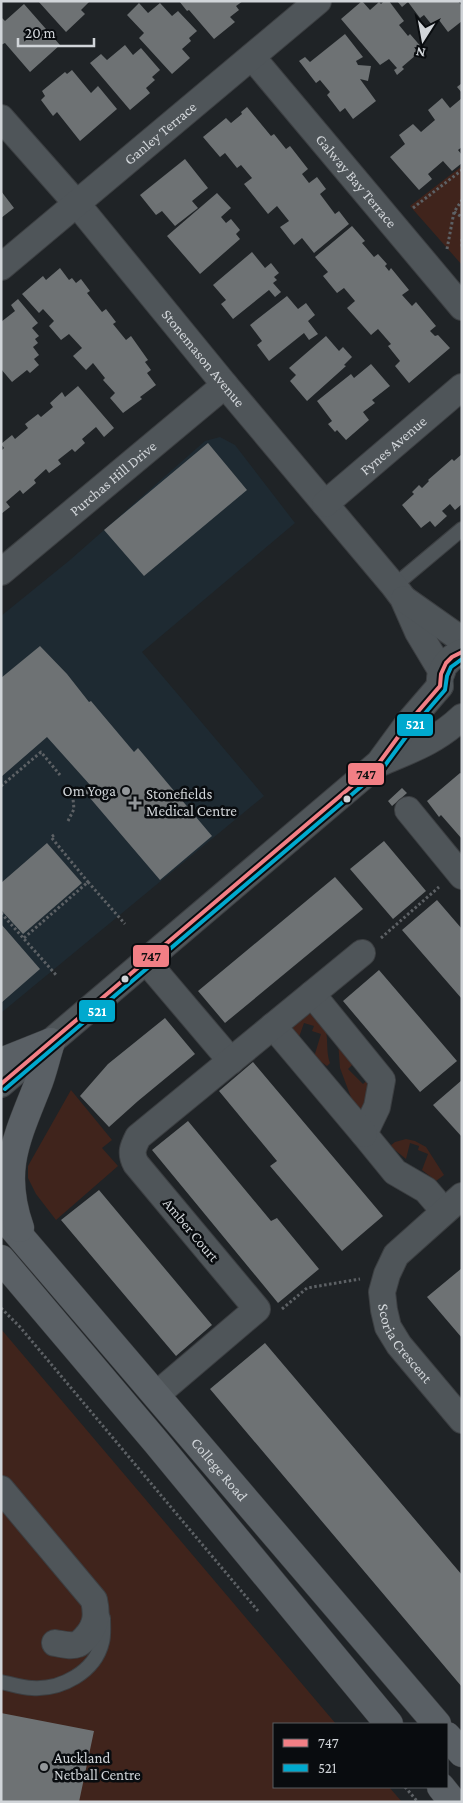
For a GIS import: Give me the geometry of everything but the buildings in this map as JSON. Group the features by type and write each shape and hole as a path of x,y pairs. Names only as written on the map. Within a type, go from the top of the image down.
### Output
{"main road":[{"path":"1,1062 51,1042"},
{"path":"44,1263 11,1214 2,1186 3,1164 7,1152 37,1086 51,1042"},
{"name":"College Road","path":"1,1214 436,1723"},
{"name":"College Road","path":"1,1259 156,1442 388,1723"},
{"path":"1,1276 25,1288"},
{"path":"448,1737 462,1753"},
{"path":"442,1788 453,1802"}],"street":[{"name":"Ganley Terrace","path":"1,267 318,1"},
{"name":"Galway Bay Terrace","path":"252,57 462,307"},
{"name":"Stonemason Avenue","path":"1,118 76,204 399,592 462,640"},
{"name":"Purchas Hill Drive","path":"1,572 225,385"},
{"name":"Fynes Avenue","path":"325,504 462,387"},
{"name":"Stonemason Avenue","path":"399,592 441,679 441,693 449,707 462,716"},
{"path":"1,1084 379,763 441,679 446,663 452,657 462,652"},
{"path":"379,763 427,743 448,730 462,716"},
{"path":"408,810 451,881"},
{"name":"Amber Court","path":"156,1395 257,1309 136,1164 132,1156 133,1147 138,1137 369,948"},
{"path":"146,962 231,1061"},
{"path":"312,994 382,1080 377,1106 364,1134"},
{"path":"273,1026 395,1172 453,1204"},
{"name":"Scoria Crescent","path":"453,1204 396,1255 382,1292 388,1327 399,1345 462,1420"},
{"path":"1,1489 94,1600 95,1626 86,1637 78,1644 55,1643"}],"lane":[{"path":"399,592 462,528"},
{"path":"1,1682 32,1688 56,1686 82,1674 97,1655 103,1641 103,1617 94,1600"}],"path":[{"path":"410,211 462,170"},
{"path":"446,254 454,212 462,200"},
{"path":"454,212 462,217"},
{"path":"462,239 462,247"},
{"path":"1,786 41,752 60,775"},
{"path":"68,821 74,809 72,789"},
{"path":"54,835 52,837 125,924"},
{"path":"369,948 451,881"},
{"path":"24,938 88,882"},
{"path":"1,913 57,976"},
{"path":"308,1288 388,1274"},
{"path":"1,1308 20,1327 263,1617"},
{"path":"406,1788 418,1802"}],"shaded area":[{"path":"462,166 462,265 410,206"},
{"path":"220,437 235,445 295,523 142,652 264,796 1,1013 1,616 70,560 205,441"},
{"path":"308,1011 322,1021 325,1027 330,1063 327,1066 314,1057 321,1034 312,1031 314,1026 304,1023 298,1040 291,1030 294,1015"},
{"path":"338,1041 356,1061 348,1069 363,1084 370,1078 363,1112 359,1110 352,1100 340,1068"},
{"path":"71,1090 112,1140 102,1148 118,1166 56,1220 36,1194 28,1178 28,1166"},
{"path":"406,1139 426,1147 444,1175 436,1181 422,1170 428,1154 418,1150 419,1146 410,1143 406,1159 390,1146 395,1142"},
{"path":"1,1329 335,1723 273,1723 273,1788 390,1788 402,1802 1,1802"}],"transit line":[{"name":"747","path":"1,1084 379,763 409,722 440,686 441,674 446,663 452,657 462,652"},
{"name":"521","path":"5,1089 383,768 414,726 445,690 447,676 451,667 462,659"}],"place":[{"name":"Om Yoga","path":"126,791"},
{"name":"Stonefields Medical Centre","path":"135,803"},
{"name":"Auckland Netball Centre","path":"44,1767"}]}
